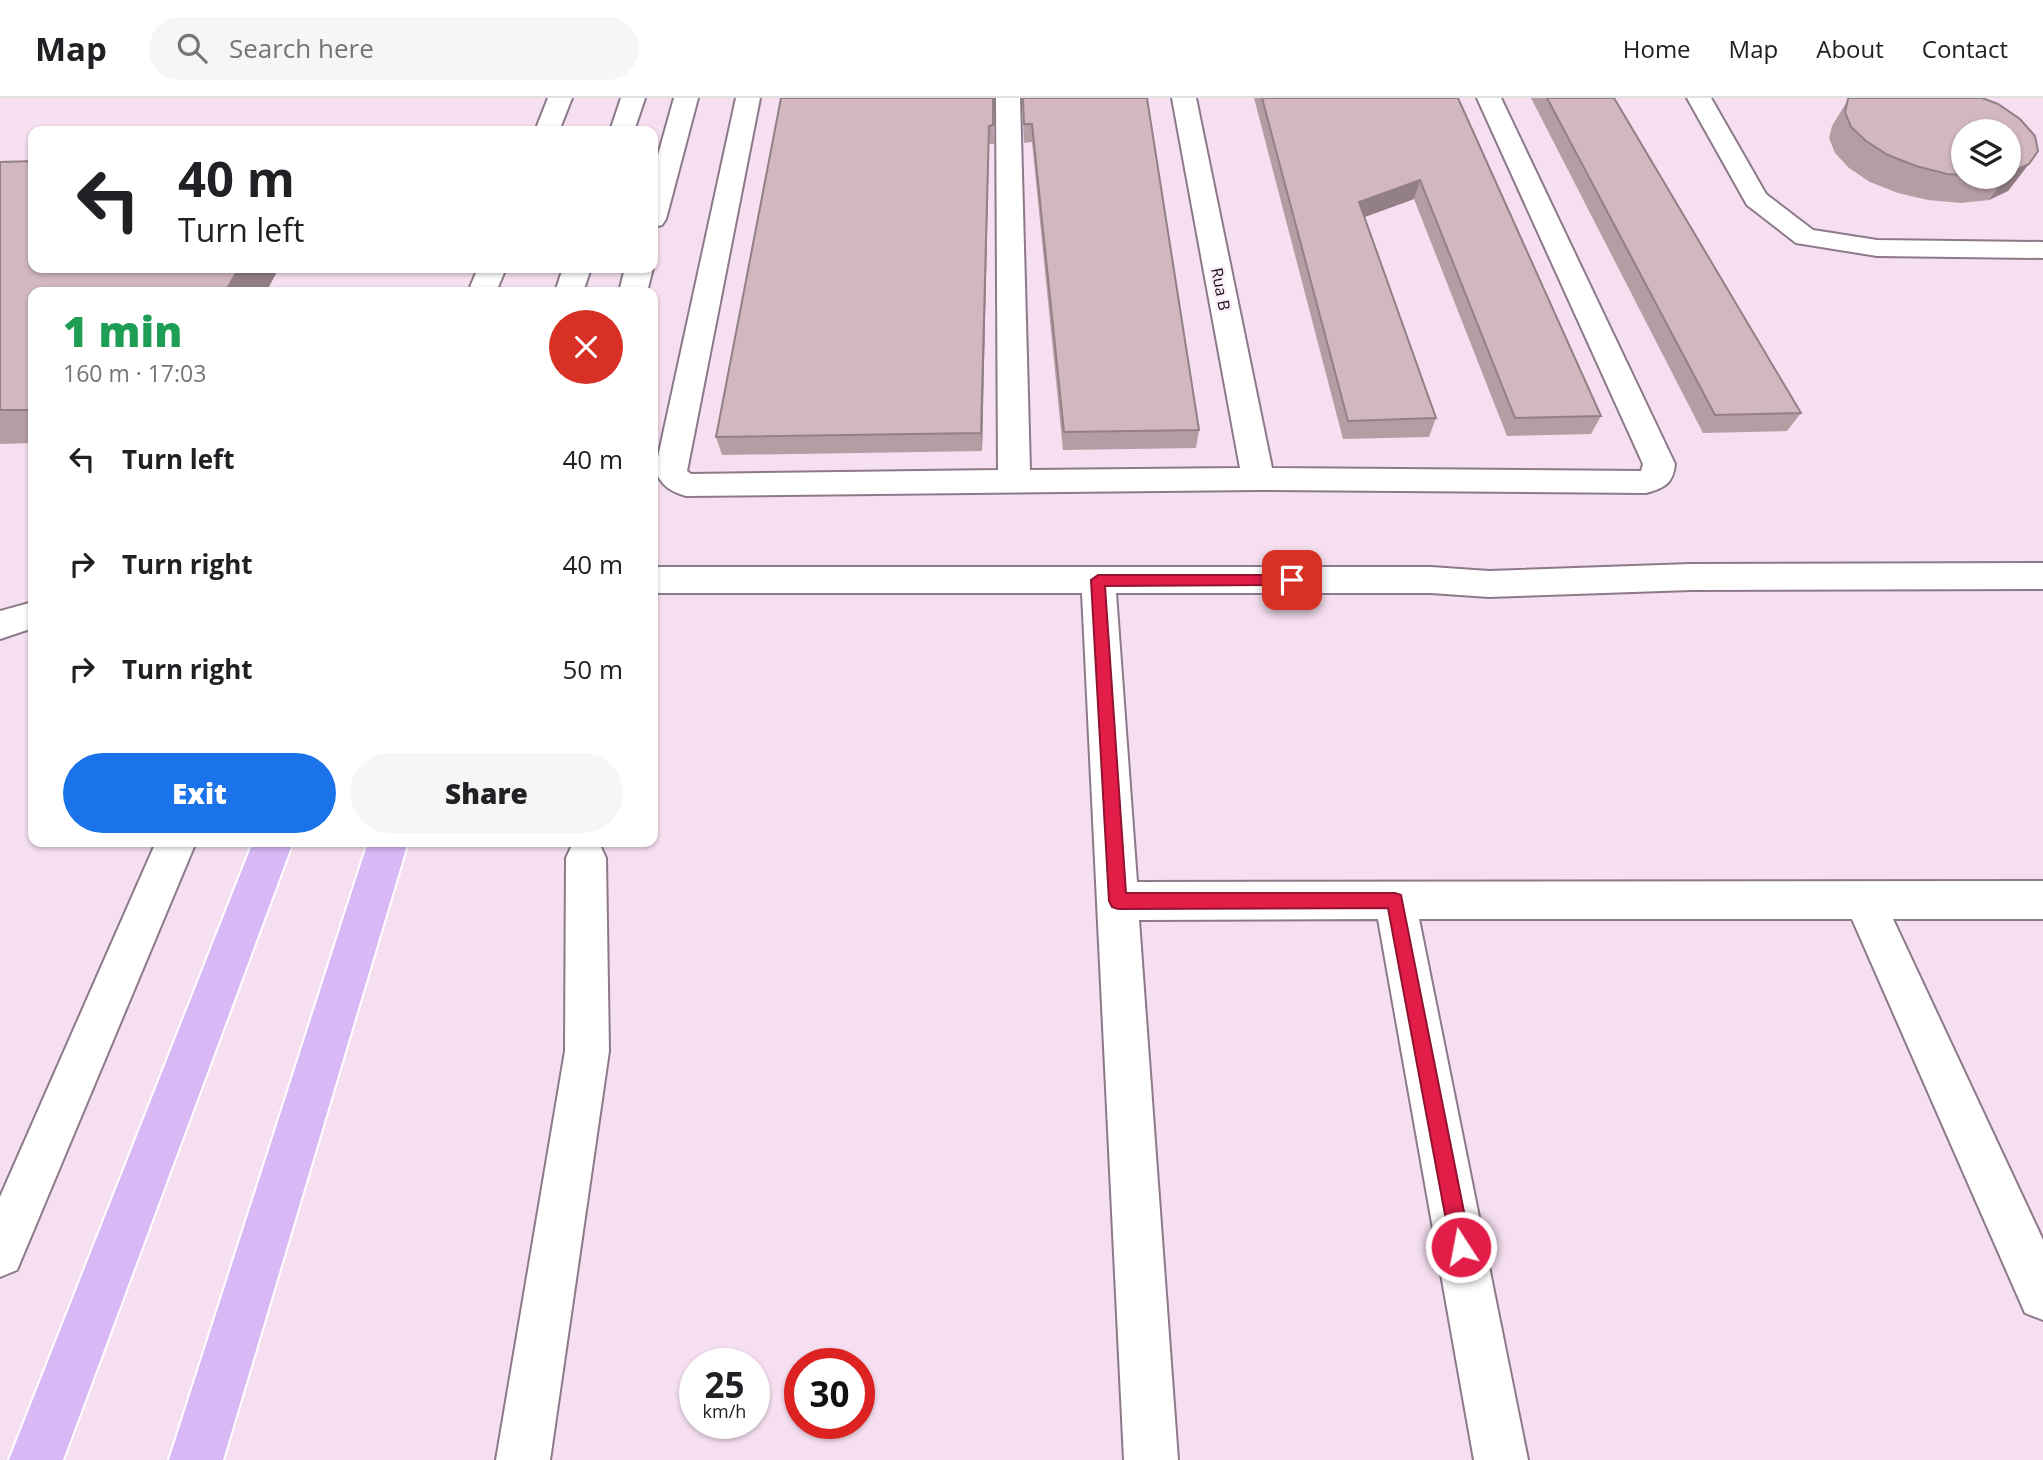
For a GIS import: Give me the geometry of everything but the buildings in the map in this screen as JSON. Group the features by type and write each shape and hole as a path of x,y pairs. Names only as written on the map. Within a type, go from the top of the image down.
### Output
{"main road":[{"path":"36,1460 271,847"},
{"path":"196,1460 386,847"}],"street":[{"path":"549,126 560,98"},
{"path":"624,126 633,98"},
{"path":"658,201 686,98"},
{"path":"747,98 671,471 676,480 686,485 1258,480 1646,482 1658,476 1660,464 1489,98"},
{"path":"1008,98 1014,482"},
{"name":"Rua B","path":"1184,98 1258,480"},
{"path":"1699,98 1756,199 1805,237 1877,248 2043,250"},
{"path":"658,580 1431,580 1489,584 1690,577 2043,576"},
{"path":"1098,580 1151,1460"},
{"path":"0,625 28,617"},
{"path":"0,1253 174,847"},
{"path":"523,1460 587,1051 586,858"},
{"path":"1395,900 1501,1460"},
{"path":"1118,901 2043,900"},
{"path":"1864,901 2043,1295"}],"route":[{"path":"1292,580 1098,580 1118,901 1395,900 1461,1247"}]}
